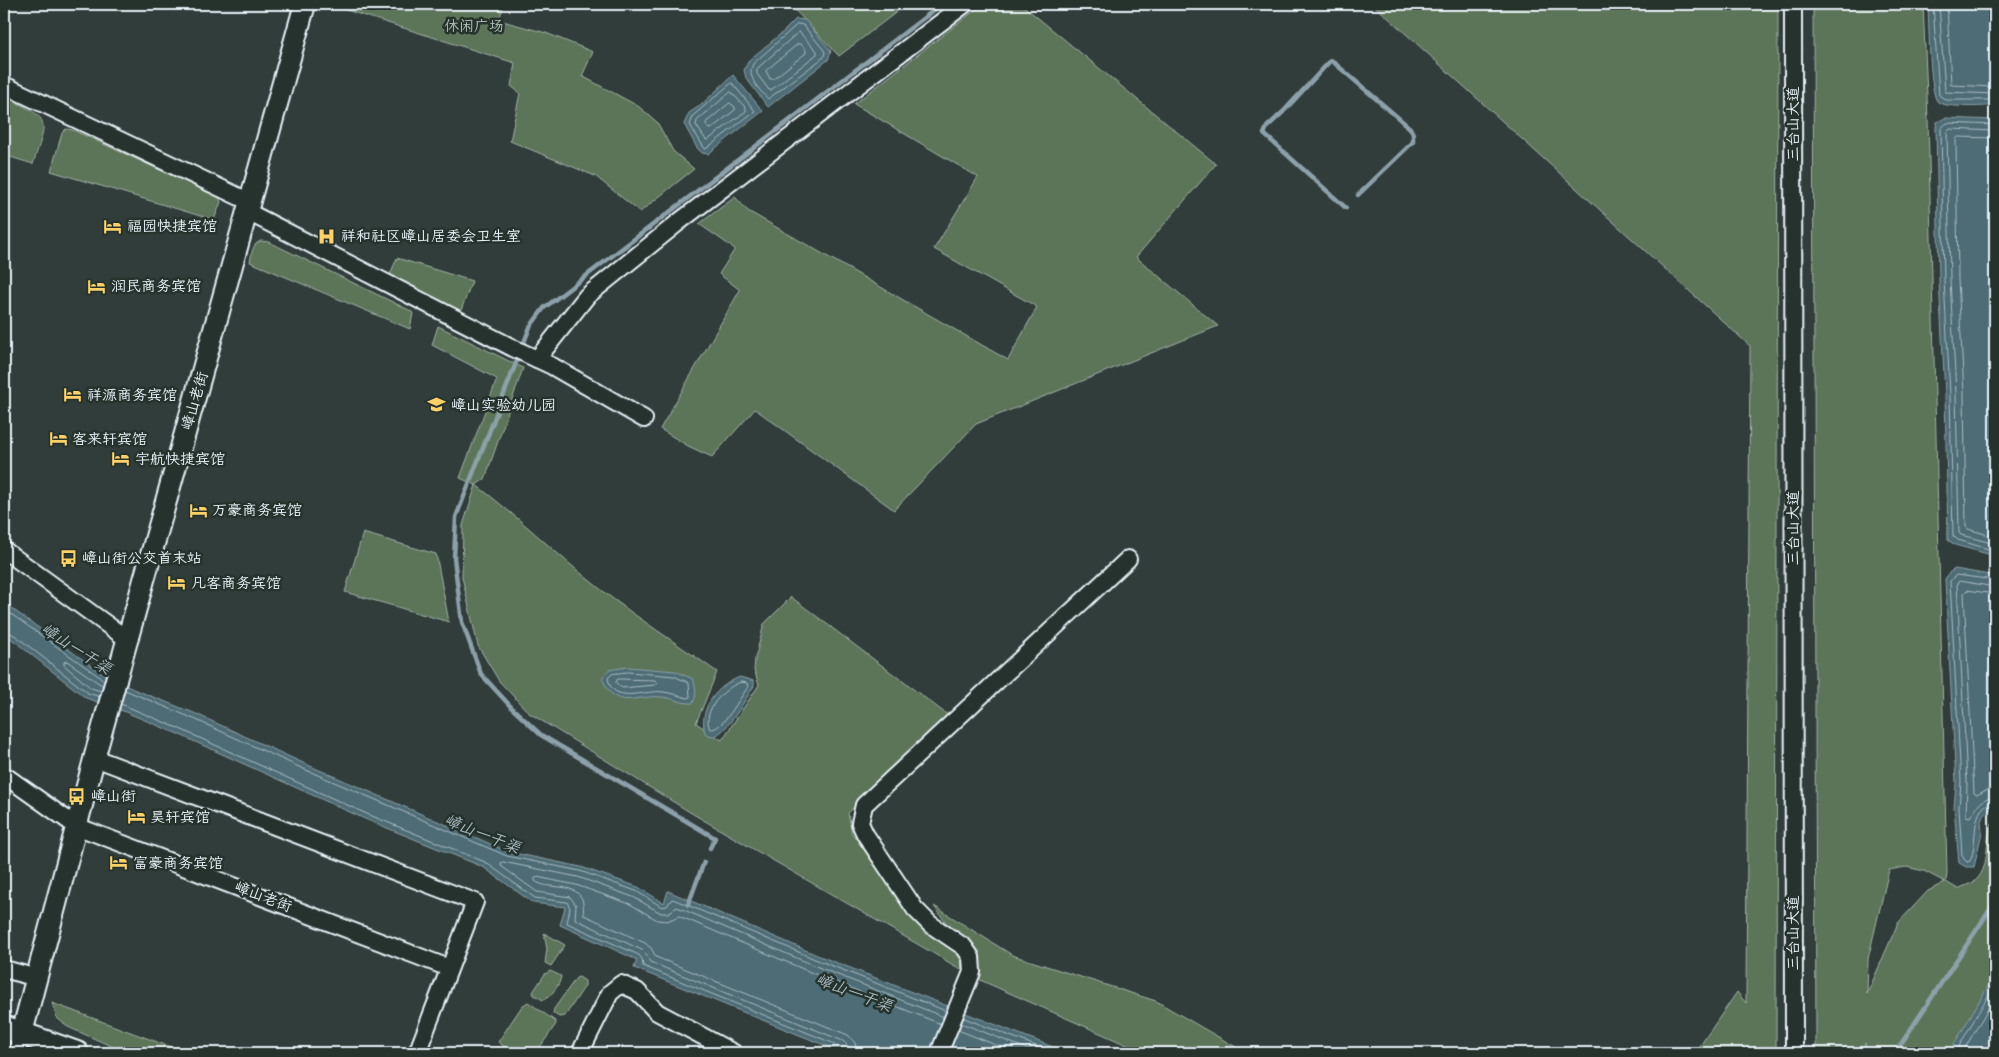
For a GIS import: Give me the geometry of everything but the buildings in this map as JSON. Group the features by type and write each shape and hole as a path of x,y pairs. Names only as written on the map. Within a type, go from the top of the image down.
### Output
{"main road":[{"path":"14,1038 77,1053"}],"street":[{"name":"嶂山老街","path":"14,1038 36,978 96,753 305,4"},
{"path":"525,353 587,296 703,204 965,4"},
{"name":"三台山大道","path":"1793,4 1794,1053"},
{"path":"4,85 249,207 552,366 644,419"},
{"path":"4,550 126,646"},
{"path":"938,1053 972,972 970,957 964,947 930,924 915,909 864,834 860,823 864,805 1128,559"},
{"path":"96,753 475,902 417,1053"},
{"name":"嶂山老街","path":"4,775 76,826 449,968"},
{"path":"4,969 36,978"},
{"path":"580,1053 610,993 621,984 637,992 657,1012 734,1053"}],"green space":[{"name":"休闲广场","path":"327,4 504,4 499,20 546,33 593,52 582,76 638,106 657,122 673,151 694,169 640,212 595,176 510,141 520,93 511,86 515,63"},
{"path":"789,4 907,4 839,56"},
{"path":"983,4 1021,4 1216,164 1136,257 1218,326 976,424 894,510 755,409 712,457 688,446 660,429 740,290 719,274 735,249 699,224 735,197 748,211 1008,360 1037,307 934,249 978,177 854,104"},
{"path":"1373,4 1778,4 1776,1053 1695,1053 1737,992 1746,1003 1750,346"},
{"path":"1813,4 1923,4 1928,119 1946,882 1958,889 1975,881 1984,867 1989,834 1995,819 1995,1053 1865,1053 1865,1043 1864,1053 1816,1053","holes":["1906,867 1924,871 1945,882 1928,891 1898,923 1867,994 1868,959 1889,870"]},
{"path":"8,98 32,111 39,116 42,122 43,129 33,164 4,155 4,111"},
{"path":"66,129 73,130 219,197 221,202 214,220 51,171 62,133"},
{"path":"261,241 269,242 409,310 413,313 410,329 250,262 254,247"},
{"path":"397,258 472,281 460,313 389,277"},
{"path":"438,326 523,368 485,479 476,485 460,478 497,379 432,345"},
{"path":"476,485 599,588 717,672 696,723 722,740 759,685 754,670 764,624 791,597 949,716 848,813 852,833 903,905 915,921 955,951 961,959 962,970 693,814 529,713 499,681 478,646 462,577 463,525"},
{"path":"363,533 436,554 449,622 345,592"},
{"path":"934,906 1012,955 1156,1001 1246,1053 1145,1053 980,980 980,969 976,953 965,938 947,924"},
{"path":"544,933 565,945 551,966 545,963 547,949"},
{"path":"550,971 561,976 557,987 543,1000 534,995 533,992 545,974"},
{"path":"579,977 585,981 585,986 565,1016 559,1017 553,1013 554,1009 576,978"},
{"path":"528,1002 555,1021 556,1024 536,1053 513,1053 498,1042 522,1006"},
{"path":"52,1003 187,1053 127,1053 68,1027 57,1018"}],"water":[{"path":"1928,4 1995,4 1995,105 1974,107 1948,105 1938,102 1935,97 1931,72"},
{"path":"796,19 805,20 831,51 828,60 768,107 746,78 744,70 749,60"},
{"path":"733,75 763,111 708,154 702,153 697,148 684,124 689,113 701,105"},
{"path":"1945,118 1995,120 1995,556 1955,545 1948,540 1936,127 1937,122"},
{"path":"1955,569 1995,576 1995,806 1984,814 1981,821 1982,832 1974,867 1966,867 1959,863 1954,808 1956,783 1945,579"},
{"name":"嶂山一干渠","path":"4,603 103,674 133,689 194,713 301,762 509,852 581,867 638,887 664,903 668,891 817,955 1068,1053 844,1053 634,968 637,960 560,925 565,907 533,903 483,867 365,819 178,734 86,698 4,633"},
{"path":"628,667 675,671 693,679 696,691 693,703 685,703 662,697 620,699 607,689 602,678 608,670"},
{"path":"740,677 754,681 754,686 736,715 718,734 713,736 705,733 704,715 707,706 717,692"},
{"path":"1995,974 1995,1053 1949,1053"}],"waterway":[{"path":"710,848 715,838 541,735 513,709 481,674 462,622 454,558 456,517 530,327 544,308 942,4"},
{"path":"1346,208 1264,134 1267,127 1331,60 1410,128 1413,134 1413,142 1358,195"},
{"path":"688,905 704,862"},
{"path":"1895,1053 1995,902"}],"place":[{"name":"福园快捷宾馆","path":"113,226"},
{"name":"祥和社区嶂山居委会卫生室","path":"327,236"},
{"name":"润民商务宾馆","path":"97,286"},
{"name":"祥源商务宾馆","path":"73,395"},
{"name":"嶂山实验幼儿园","path":"437,405"},
{"name":"客来轩宾馆","path":"58,439"},
{"name":"宇航快捷宾馆","path":"121,459"},
{"name":"万豪商务宾馆","path":"198,510"},
{"name":"嶂山街公交首末站","path":"68,558"},
{"name":"凡客商务宾馆","path":"177,583"},
{"name":"嶂山街","path":"77,796"},
{"name":"昊轩宾馆","path":"136,817"},
{"name":"富豪商务宾馆","path":"119,863"}]}
